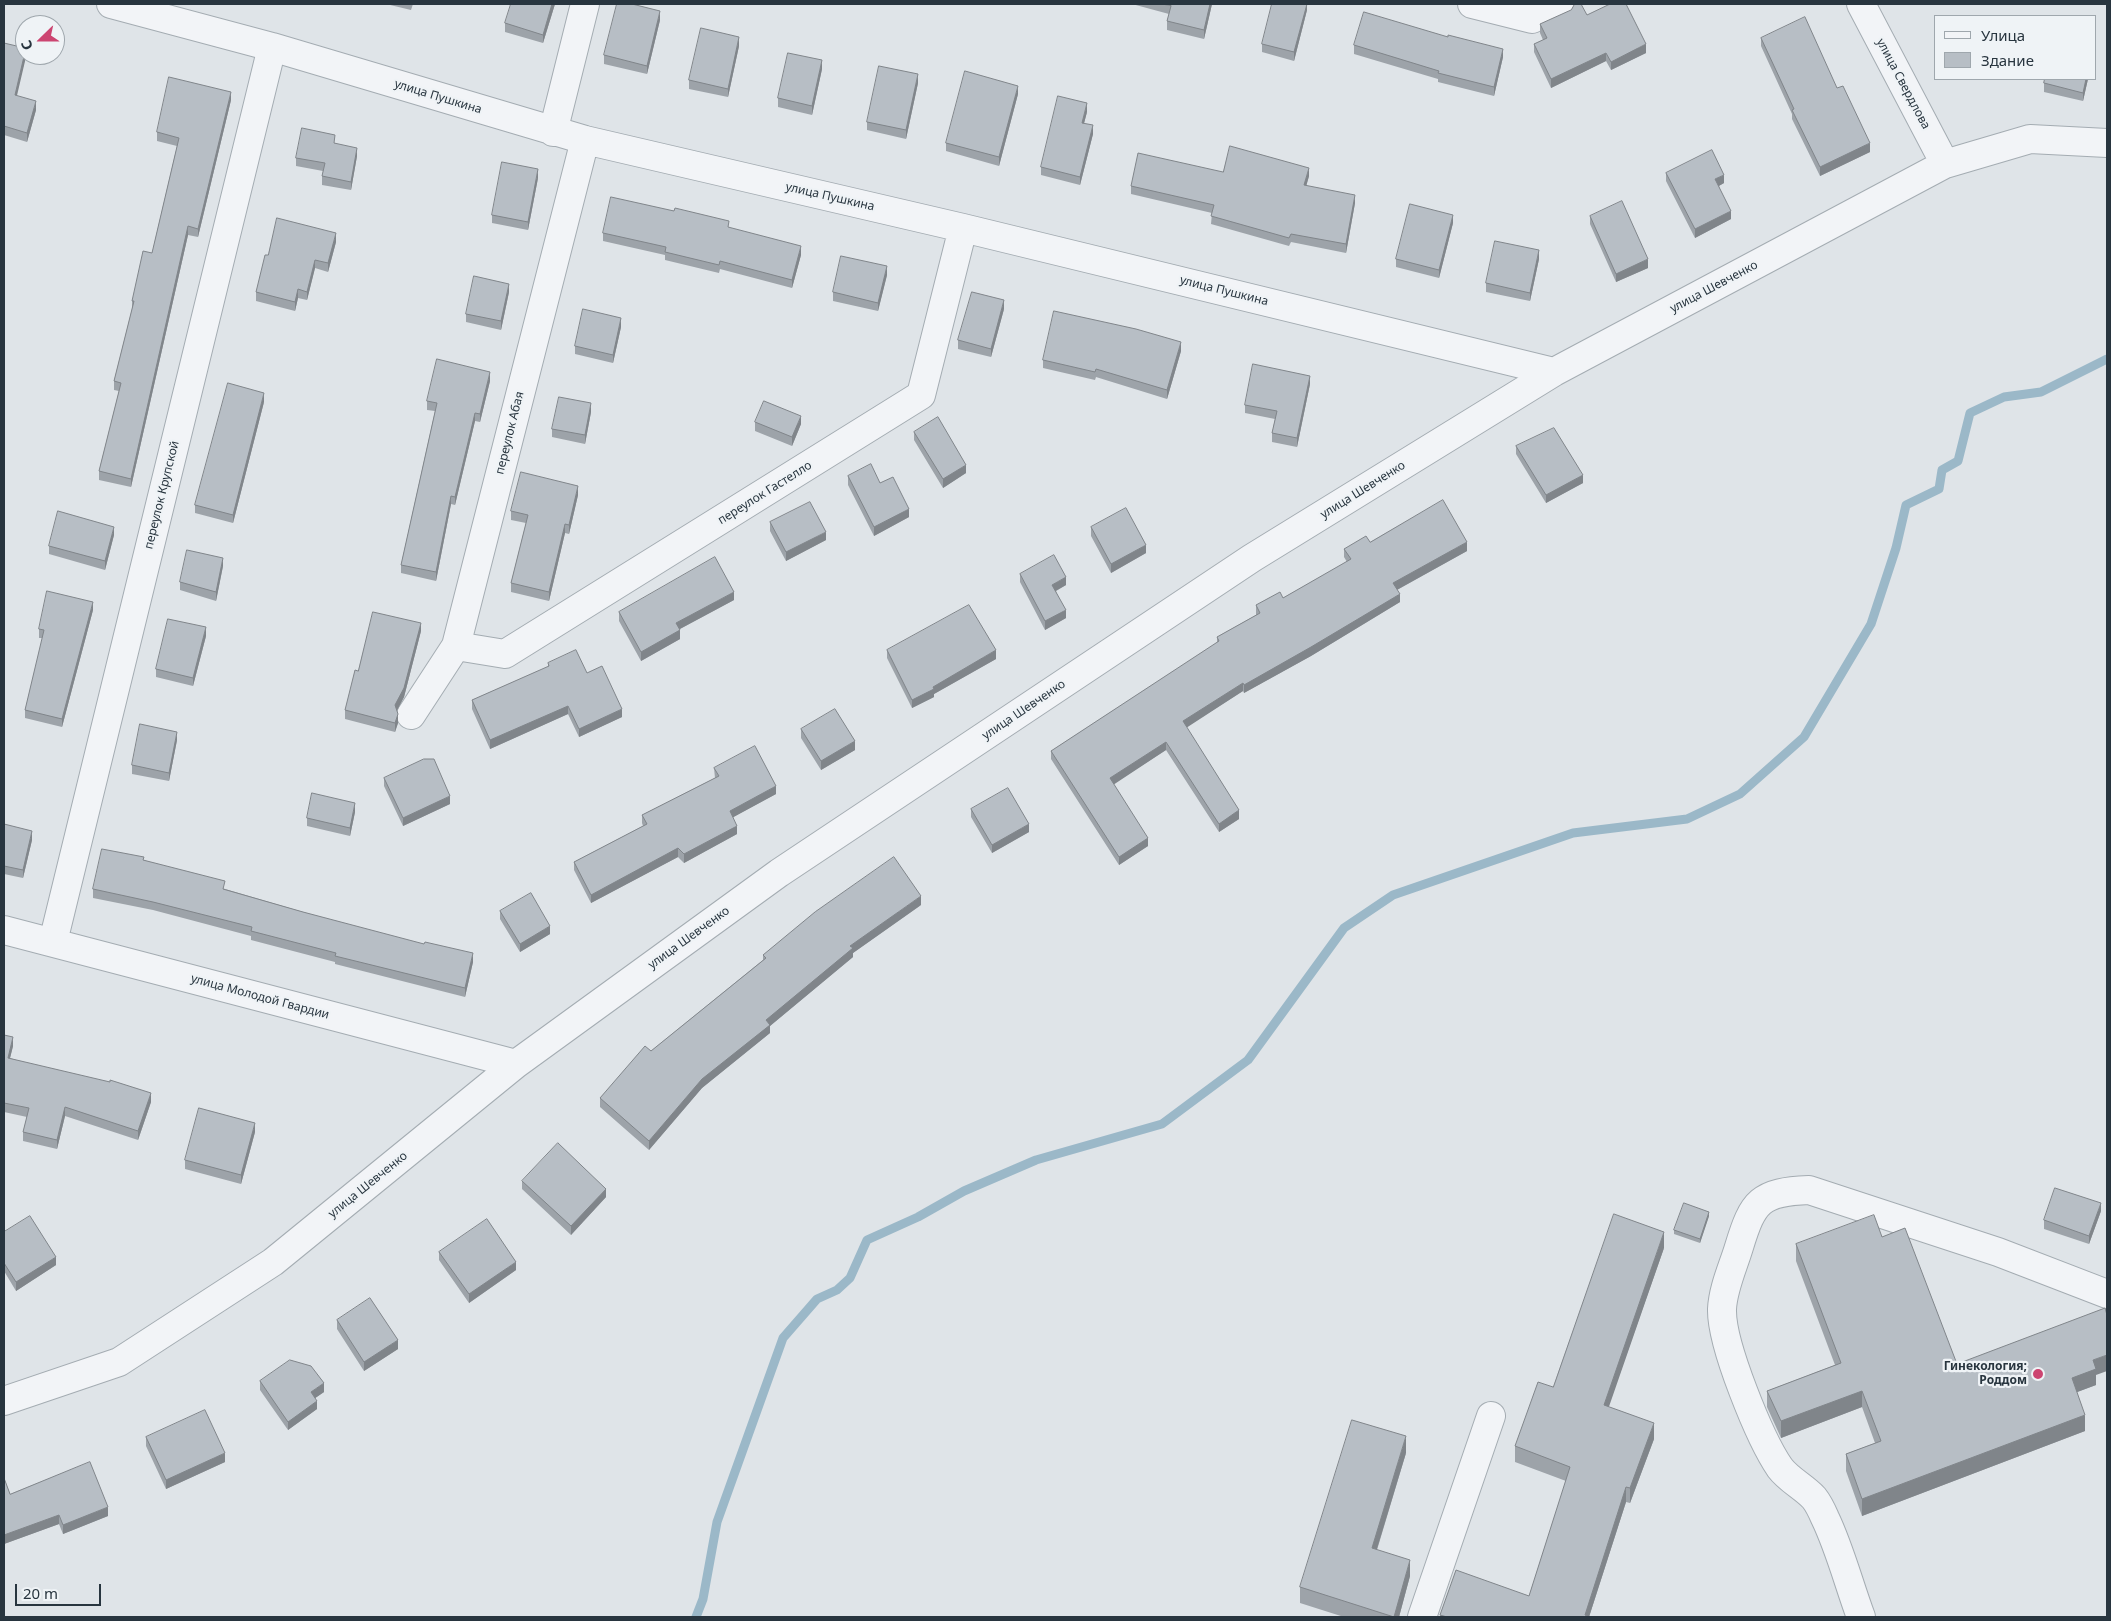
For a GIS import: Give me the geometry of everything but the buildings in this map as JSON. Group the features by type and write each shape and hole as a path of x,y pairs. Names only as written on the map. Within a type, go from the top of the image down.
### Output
{"lane":[{"name":"улица Пушкина","path":"111,4 272,47 553,132 963,228 1554,372"},
{"path":"553,132 585,4"},
{"path":"1472,4 1499,8 1532,19 1564,4"},
{"name":"улица Свердлова","path":"1861,4 1945,164"},
{"name":"переулок Крупской","path":"53,942 272,47"},
{"name":"улица Шевченко","path":"4,1402 119,1362 273,1262 516,1064 779,872 1252,558 1554,372 1945,164 2030,139 2107,143"},
{"name":"переулок Абая","path":"411,715 456,646 585,140"},
{"name":"переулок Гастелло","path":"456,646 505,654 921,395 963,228"},
{"name":"улица Молодой Гвардии","path":"4,930 516,1064"},
{"path":"1861,1617 1825,1519 1815,1498 1783,1472 1769,1453 1733,1361 1725,1332 1722,1309 1727,1284 1748,1215 1765,1198 1784,1191 1809,1190 1998,1252 2107,1294"},
{"path":"1422,1617 1490,1416"}],"waterway":[{"path":"696,1617 703,1599 717,1522 783,1338 817,1299 837,1290 850,1278 867,1240 918,1217 964,1191 1036,1160 1162,1124 1248,1060 1344,928 1393,895 1573,833 1687,819 1740,794 1804,737 1871,624 1896,548 1906,505 1939,489 1942,470 1958,461 1970,413 2004,397 2041,392 2107,359"}],"place":[{"name":"Гинекология; Роддом","path":"2038,1374"}]}
